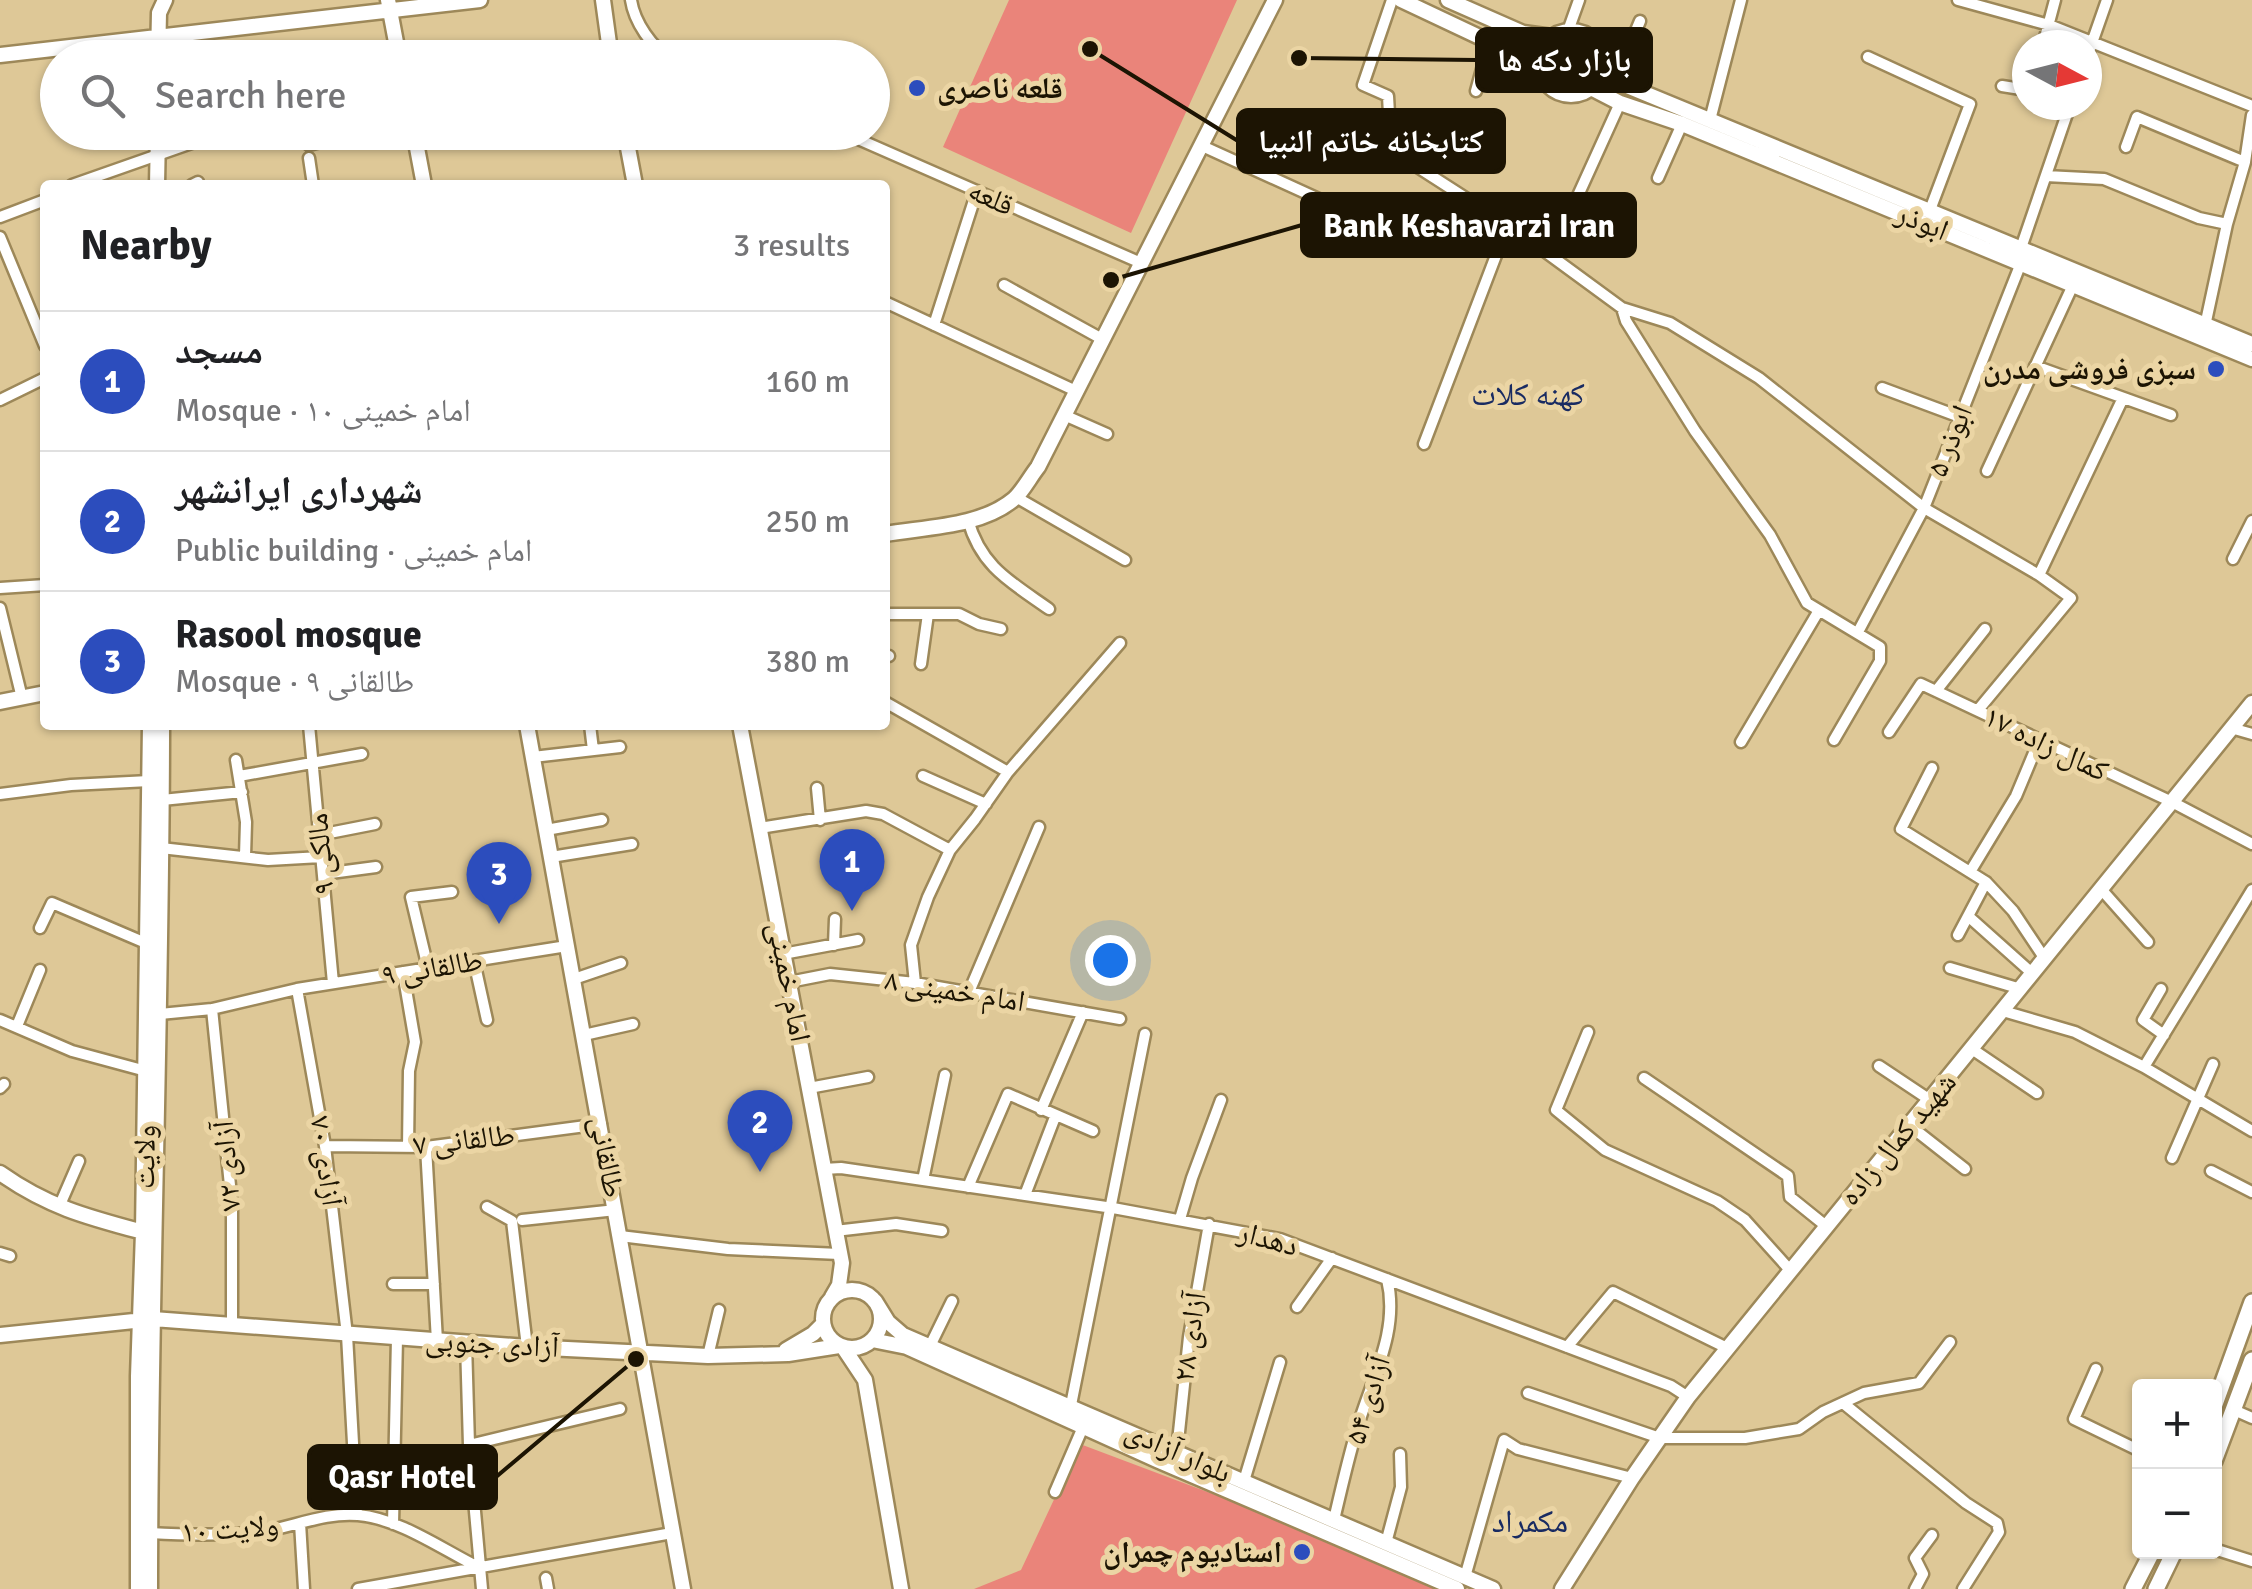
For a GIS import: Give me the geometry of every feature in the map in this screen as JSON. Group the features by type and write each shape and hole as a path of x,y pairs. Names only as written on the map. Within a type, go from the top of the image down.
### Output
{"main road":[{"path":"148,40 389,6 480,0"},
{"path":"603,0 609,40"},
{"path":"890,533 968,520 996,511 1016,497 1038,467 1275,0"},
{"path":"1401,0 1539,66"},
{"path":"1448,0 1523,33 1552,38"},
{"path":"158,39 160,4"},
{"path":"389,6 396,40"},
{"path":"1568,32 1592,40 1599,48 1602,70 1591,88 1563,94 1546,84 1539,66 1544,46 1568,32"},
{"path":"0,55 40,51"},
{"name":"ابوذر","path":"1602,70 1614,81 1930,210 2073,285 2252,359"},
{"name":"ابوذر","path":"1591,88 2252,344"},
{"path":"157,150 157,180"},
{"path":"417,150 423,180"},
{"path":"628,150 634,180"},
{"path":"0,702 40,694"},
{"name":"شهید کمال زاده","path":"1562,1589 1688,1397 2252,703"},
{"name":"ولایت","path":"150,730 143,1232 150,1589"},
{"name":"ولایت","path":"138,1589 160,1014 162,730"},
{"name":"طالقانی","path":"529,730 683,1589"},
{"name":"امام خمینی","path":"741,730 841,1259 839,1285 826,1305 823,1324"},
{"path":"0,1173 40,1200 143,1232"},
{"name":"بلوار آزادی","path":"841,1259 895,1328 1386,1543 1461,1583"},
{"path":"832,1297 850,1289 872,1298 880,1308 881,1326 869,1343 863,1362 901,1589"},
{"path":"2222,1385 2252,1302"},
{"name":"آزادی جنوبی","path":"0,1335 146,1321 708,1356 776,1354 841,1346"},
{"path":"776,1354 823,1324 865,1380"},
{"name":"بلوار آزادی","path":"841,1346 869,1343 907,1347 1083,1426 1461,1583 1492,1589"},
{"path":"2222,1441 2252,1360"},
{"path":"2134,1589 2149,1559"},
{"path":"2156,1589 2171,1559"}],"street":[{"path":"631,0 636,19 654,40"},
{"path":"1392,0 1363,85 1388,96 1391,150 1508,224 1622,308 1670,323 1758,378 1924,508 2039,575 2070,598 1978,710"},
{"path":"1568,32 1579,0"},
{"path":"1710,120 1741,0"},
{"path":"1958,0 2061,30"},
{"path":"2047,30 2055,0"},
{"path":"2096,30 2106,0"},
{"path":"1614,81 1640,21"},
{"path":"1476,90 1490,40"},
{"path":"2102,46 2252,106"},
{"path":"1868,57 1970,104 1930,210"},
{"path":"2002,86 2012,88"},
{"path":"1551,256 1620,102"},
{"path":"2205,326 2227,224 2248,154 2252,115"},
{"path":"2126,147 2137,117 2248,154"},
{"name":"ابوذر ۵","path":"1858,632 1924,508 2021,256 2065,120"},
{"path":"1658,178 1682,124"},
{"path":"1200,146 1354,215"},
{"path":"87,180 173,150"},
{"name":"قلعه","path":"883,150 1140,263"},
{"path":"308,158 312,180"},
{"path":"2046,176 2104,179 2199,218 2227,224"},
{"path":"2240,178 2252,183"},
{"path":"934,325 977,191"},
{"path":"0,217 40,202"},
{"path":"1424,444 1508,224"},
{"path":"0,237 40,334"},
{"path":"1004,285 1102,339"},
{"path":"1987,471 2073,285"},
{"path":"890,301 1076,391"},
{"path":"1622,308 1626,321 1695,431 1770,535 1807,603 1880,646 1880,661 1834,740"},
{"path":"2036,366 2171,416"},
{"path":"0,400 40,380"},
{"path":"1882,388 1960,417"},
{"path":"2039,575 2122,398"},
{"path":"1064,415 1107,434"},
{"path":"1016,497 1125,560"},
{"path":"968,520 976,546 998,572 1049,609"},
{"path":"2234,559 2252,521"},
{"path":"0,588 40,585"},
{"path":"0,608 22,698"},
{"path":"1741,742 1818,612"},
{"path":"890,614 959,614 1001,629"},
{"path":"921,664 928,614"},
{"path":"1936,691 1985,629"},
{"path":"916,983 911,945 950,850 1008,772 1120,643"},
{"name":"کمال زاده ۱۷","path":"1889,732 1921,684 2252,844"},
{"path":"890,705 1008,772"},
{"path":"2232,728 2252,734"},
{"name":"مالکی ۹","path":"309,730 334,983"},
{"path":"591,730 593,750"},
{"path":"1970,872 2016,796 2040,740"},
{"path":"533,757 620,747"},
{"path":"239,776 362,754"},
{"path":"236,760 246,822 245,856"},
{"path":"1932,768 1900,830 1986,882 2013,912 2045,959"},
{"path":"923,776 986,804"},
{"path":"0,794 149,781"},
{"path":"817,788 820,820"},
{"path":"162,800 242,792"},
{"path":"760,828 866,811 883,814 950,850"},
{"path":"546,830 602,820"},
{"path":"320,835 375,824"},
{"path":"969,992 1039,827"},
{"path":"551,857 632,844"},
{"path":"162,848 268,860 322,857"},
{"path":"323,874 376,867"},
{"path":"1958,936 1986,882"},
{"path":"2101,890 2148,942"},
{"path":"2144,1068 2252,890"},
{"path":"428,968 411,897 452,892"},
{"path":"40,928 52,903 148,944"},
{"path":"1968,916 2033,974"},
{"path":"834,944 835,919"},
{"path":"783,954 858,940"},
{"name":"طالقانی ۹","path":"160,1014 212,1009 298,989 568,946"},
{"path":"474,961 487,1020"},
{"path":"574,979 621,963"},
{"path":"1950,968 2021,989"},
{"path":"16,1026 40,970"},
{"path":"403,972 415,1042 409,1070 408,1147"},
{"name":"امام خمینی ۸","path":"788,982 830,974 916,983 1120,1019"},
{"name":"آزادی ۷۰","path":"298,989 325,1146 346,1335 357,1515"},
{"path":"2161,989 2143,1020 2164,1035"},
{"name":"آزادی ۷۲","path":"212,1009 232,1206 232,1324"},
{"path":"2003,1011 2075,1032 2252,1131"},
{"path":"1041,1110 1083,1012"},
{"path":"0,1020 72,1051 146,1071"},
{"path":"584,1035 632,1024"},
{"path":"1588,1032 1556,1110 1605,1150 1716,1201 1745,1220 1790,1270"},
{"path":"1071,1406 1145,1034"},
{"path":"1972,1049 2037,1093"},
{"path":"2172,1158 2213,1064"},
{"path":"1879,1066 1930,1100"},
{"path":"923,1180 945,1075"},
{"path":"809,1088 868,1077"},
{"path":"1644,1078 1788,1176 1790,1197 1826,1226"},
{"path":"968,1187 1008,1094 1093,1131"},
{"path":"1180,1220 1221,1100"},
{"path":"1025,1195 1055,1117"},
{"name":"طالقانی ۷","path":"325,1146 426,1147 602,1124"},
{"path":"1909,1125 1965,1169"},
{"path":"426,1147 437,1341"},
{"path":"59,1207 79,1161"},
{"name":"دهدار","path":"824,1169 840,1168 1113,1208 1280,1239 1671,1386 1688,1397"},
{"path":"2212,1171 2252,1192"},
{"path":"486,1208 512,1221 527,1347"},
{"path":"522,1220 616,1210"},
{"path":"835,1231 896,1224 942,1231"},
{"name":"آزادی ۲۸","path":"1176,1451 1188,1337 1208,1224"},
{"path":"620,1236 841,1259"},
{"path":"1297,1306 1332,1258"},
{"name":"آزادی ۵۴","path":"1334,1520 1357,1429 1390,1326 1392,1300 1387,1279"},
{"path":"393,1284 434,1284"},
{"path":"1567,1347 1613,1292 1727,1348"},
{"path":"930,1346 952,1301"},
{"path":"708,1356 719,1310"},
{"path":"393,1524 397,1338"},
{"path":"1528,1393 1660,1438 1745,1438 1799,1429 1864,1393 1919,1382 1950,1342"},
{"path":"466,1343 469,1446 482,1589"},
{"path":"1244,1481 1280,1362"},
{"path":"2096,1369 2074,1419 2132,1447"},
{"path":"1843,1403 1997,1523 1999,1532 1963,1589"},
{"path":"469,1446 620,1409"},
{"path":"2234,1410 2252,1418"},
{"path":"1055,1492 1083,1426"},
{"path":"1461,1583 1504,1440 1518,1449 1632,1478"},
{"path":"1386,1543 1401,1487 1400,1454"},
{"name":"ولایت ۱۰","path":"150,1533 262,1532 300,1522 357,1515 393,1524 478,1568"},
{"path":"300,1522 304,1589"},
{"path":"358,1589 672,1533"},
{"path":"1914,1589 1923,1574 1915,1558 1932,1535"},
{"path":"2222,1552 2252,1561"}],"shaded area":[{"path":"1009,0 1237,0 1131,233 943,147"},
{"path":"1080,1444 1266,1514 1442,1589 974,1589 1021,1570"}],"place":[{"name":"کتابخانه خاتم النبیا","path":"1090,49"},
{"name":"بازار دکه ها","path":"1299,58"},
{"name":"قلعه ناصری","path":"917,88"},
{"name":"Bank Keshavarzi Iran","path":"1111,280"},
{"name":"سبزی فروشی مدرن","path":"2216,369"},
{"name":"مسجد","path":"852,911"},
{"name":"Rasool mosque","path":"499,924"},
{"name":"شهرداری ایرانشهر","path":"760,1172"},
{"name":"Qasr Hotel","path":"636,1359"},
{"name":"استادیوم چمران","path":"1302,1552"}],"district":[{"name":"کهنه کلات","path":"1528,394"},
{"name":"مکمراد","path":"1530,1521"}]}
